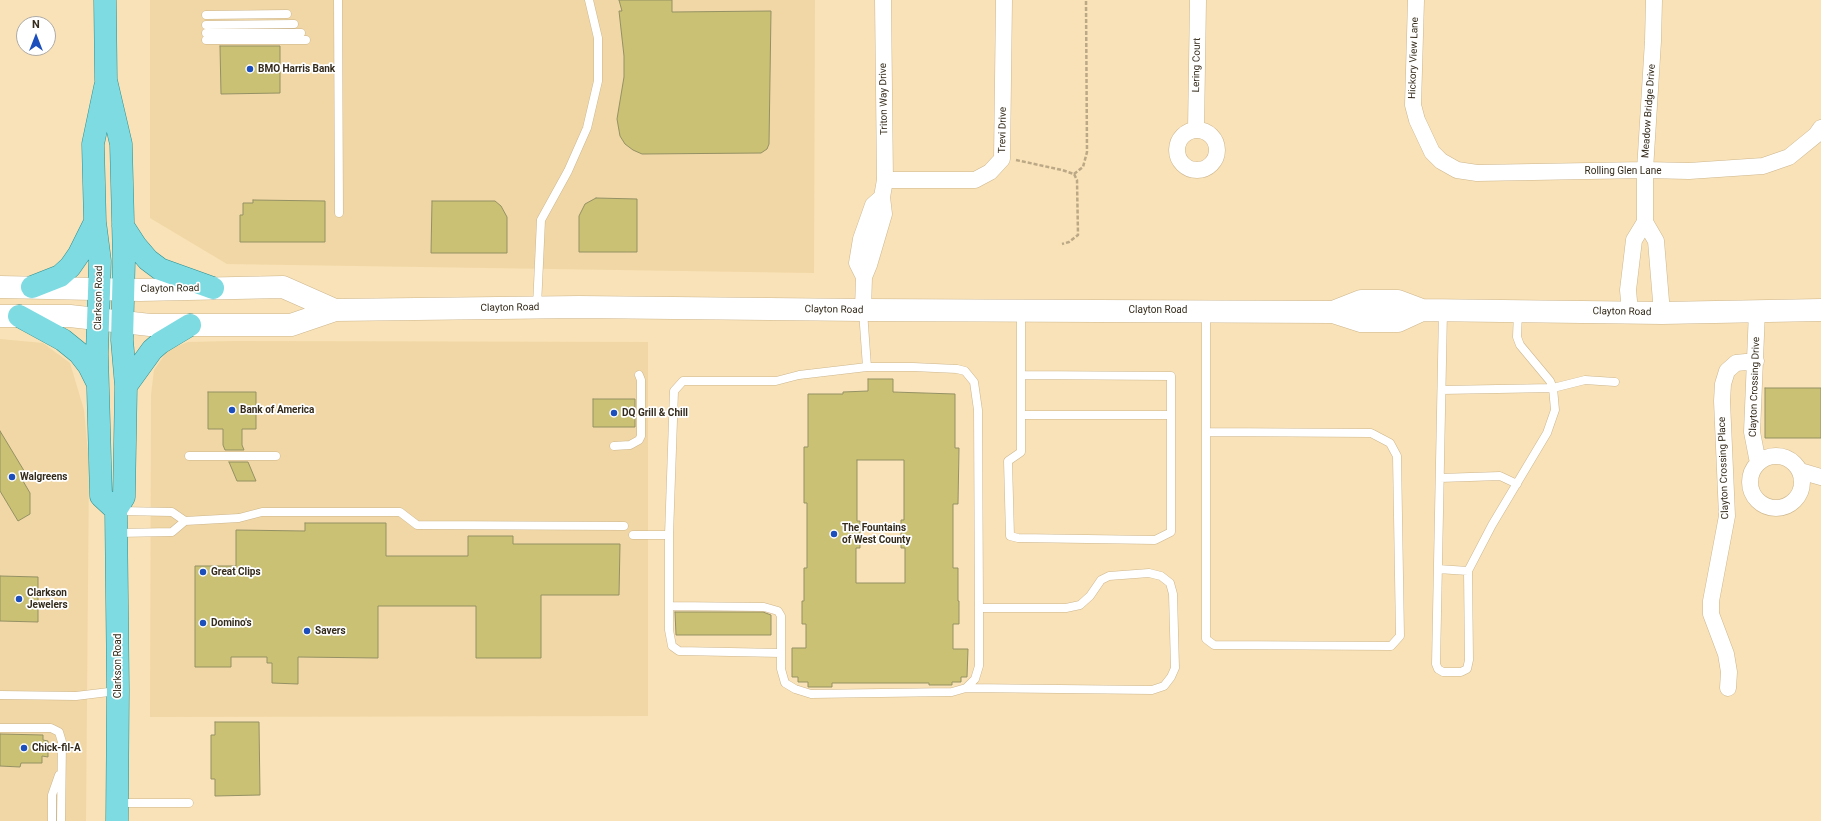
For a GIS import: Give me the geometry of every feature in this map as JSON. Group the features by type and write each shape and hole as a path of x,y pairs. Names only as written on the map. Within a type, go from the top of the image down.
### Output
{"main road":[{"name":"Clarkson Road","path":"105,0 106,80 93,144 95,222 100,261 97,354 101,496 116,510"},
{"name":"Clarkson Road","path":"106,80 121,144 123,226 122,340 126,386 124,497 116,510 118,690 117,812"},
{"path":"32,288 60,276 70,267 79,254 95,222"},
{"path":"123,226 136,246 148,260 160,269 213,288"},
{"name":"Clayton Road","path":"0,287 99,289 283,288 335,310"},
{"name":"Clayton Road","path":"10,316 70,316 150,325 291,325 335,310 537,307 863,310 1206,310 1333,312 1361,321 1398,321 1433,310 1662,313 1757,310 1821,310"},
{"path":"10,316 63,340 79,353 89,366 99,386"},
{"path":"126,386 152,350 160,342 190,325"}],"street":[{"name":"Triton Way Drive","path":"863,310 864,277 858,263 861,239 873,205 882,197 885,180 883,0"},
{"name":"Trevi Drive","path":"885,180 975,180 990,172 1002,159 1004,0"},
{"name":"Lering Court","path":"1196,130 1198,0"},
{"name":"Hickory View Lane","path":"1416,0 1413,105 1417,120 1426,138"},
{"name":"Meadow Bridge Drive","path":"1630,312 1628,290 1634,240 1644,222 1645,170 1654,0"},
{"name":"Rolling Glen Lane","path":"1426,138 1432,152 1441,161 1457,170 1476,173 1645,170 1689,172 1763,166 1789,157 1821,128"},
{"path":"1644,222 1656,241 1662,313"},
{"name":"Clayton Crossing Drive","path":"1757,310 1752,432 1758,463"},
{"name":"Clayton Crossing Place","path":"1728,688 1729,672 1726,654 1711,614 1711,601 1727,516 1722,400 1723,384 1727,371 1736,363 1756,361"},
{"path":"1781,456 1789,459 1800,471 1802,487 1798,495 1786,506 1778,508 1770,507 1757,499 1750,485 1750,477 1758,463 1764,458 1781,456"},
{"path":"1800,471 1821,477"}],"lane":[{"path":"338,0 339,213"},
{"path":"537,307 541,220 568,172 587,128 598,81 598,38 589,0"},
{"path":"206,15 288,14"},
{"path":"294,24 206,32 303,36"},
{"path":"863,310 867,367"},
{"path":"1021,310 1021,452 1008,461 1010,536 1018,538 1155,540 1171,532 1171,376 1022,375"},
{"path":"1206,310 1206,432 1206,639 1214,645 1391,646 1400,636 1397,456 1390,442 1371,433 1206,432"},
{"path":"1433,310 1442,368 1436,664 1438,669 1443,672 1462,672 1467,669 1468,570 1547,433 1555,410 1551,384 1520,345 1518,337 1518,311"},
{"path":"781,653 679,650 672,646 669,630 669,535 674,391 683,381 776,381 799,375 867,367 957,369 965,371 974,382 978,410 978,666 975,679 966,688"},
{"path":"614,446 630,445 639,440 641,380 639,375"},
{"path":"1442,390 1551,384 1585,380 1615,382"},
{"path":"1022,415 1171,415"},
{"path":"189,456 276,456"},
{"path":"1440,478 1500,476 1517,484"},
{"path":"116,510 172,512 185,521"},
{"path":"116,533 172,532 185,521 239,518 262,512 400,512 417,525 624,526"},
{"path":"633,535 669,535"},
{"path":"1438,569 1468,570"},
{"path":"670,606 764,607 778,611 781,616 781,669 785,683 795,689 811,694 952,692 966,688 1152,690 1164,686 1171,677 1175,668 1174,594 1170,583 1160,576 1149,573 1109,576 1101,580 1090,596 1080,605 1066,608 978,608"},
{"path":"0,695 76,696 118,690"},
{"path":"0,728 50,728 58,732 62,742 61,821"},
{"path":"52,821 52,795 61,771"},
{"path":"117,812 189,803"}],"path":[{"path":"1074,174 1082,167 1087,152 1086,0"},
{"path":"1012,159 1074,174 1077,180 1076,205 1078,235 1069,242 1062,244"}],"shaded area":[{"path":"150,0 815,0 814,273 227,264 150,218"},
{"path":"0,339 43,343 70,363 84,410 89,464 86,821 0,821"},
{"path":"188,342 648,342 648,716 150,717 151,395 154,370 168,350"}],"building":[{"path":"619,0 672,0 672,12 771,11 769,144 767,149 761,153 642,154 625,144 620,136 617,119 624,77 624,56 619,11 622,11"},
{"name":"BMO Harris Bank","path":"220,46 280,46 280,93 221,94"},
{"path":"596,198 637,199 637,252 579,252 579,216 585,204"},
{"path":"253,200 325,201 325,242 240,242 240,215 243,215 243,203 253,203"},
{"path":"432,201 495,201 501,206 507,217 507,253 431,253"},
{"name":"The Fountains of West County","path":"868,379 893,379 893,392 955,394 955,448 959,448 958,504 953,504 953,568 958,568 959,624 953,624 953,649 968,649 967,677 961,677 961,682 952,682 952,685 929,685 929,683 832,683 832,687 808,687 808,682 798,682 798,677 792,677 792,648 806,648 806,624 802,624 802,601 804,601 804,568 807,568 807,503 804,503 804,447 808,447 808,394 843,394 843,392 868,391","holes":["857,460 904,460 904,520 901,520 901,548 905,548 905,583 856,583 856,548 860,548 860,521 857,521"]},
{"path":"1765,388 1821,388 1821,438 1765,438"},
{"name":"Bank of America","path":"208,392 256,392 256,429 242,429 242,445 244,450 225,450 223,445 223,429 208,429"},
{"name":"DQ Grill & Chill","path":"593,399 635,399 635,427 593,427"},
{"name":"Walgreens","path":"0,431 26,474 23,481 30,493 30,514 18,521 0,491"},
{"path":"229,462 248,462 256,481 237,481"},
{"path":"305,523 386,523 386,556 468,556 468,536 513,536 513,544 620,544 619,595 541,595 541,658 476,658 476,606 378,606 378,658 298,657 298,684 272,683 272,663 267,663 267,657 231,657 231,667 195,667 195,566 236,566 236,530 305,531"},
{"name":"Clarkson Jewelers","path":"0,576 38,577 38,622 0,621"},
{"path":"675,612 763,612 771,615 771,635 676,635"},
{"path":"215,722 259,722 260,795 215,796 215,779 211,779 211,735 215,735"},
{"name":"Chick-fil-A","path":"0,734 43,735 43,740 48,741 48,757 42,756 42,763 21,763 20,767 0,766"}],"place":[{"name":"BMO Harris Bank","path":"250,69"},
{"name":"Bank of America","path":"232,410"},
{"name":"DQ Grill & Chill","path":"614,413"},
{"name":"Walgreens","path":"12,477"},
{"name":"The Fountains of West County","path":"834,534"},
{"name":"Great Clips","path":"203,572"},
{"name":"Clarkson Jewelers","path":"19,599"},
{"name":"Domino's","path":"203,623"},
{"name":"Savers","path":"307,631"},
{"name":"Chick-fil-A","path":"24,748"}]}
